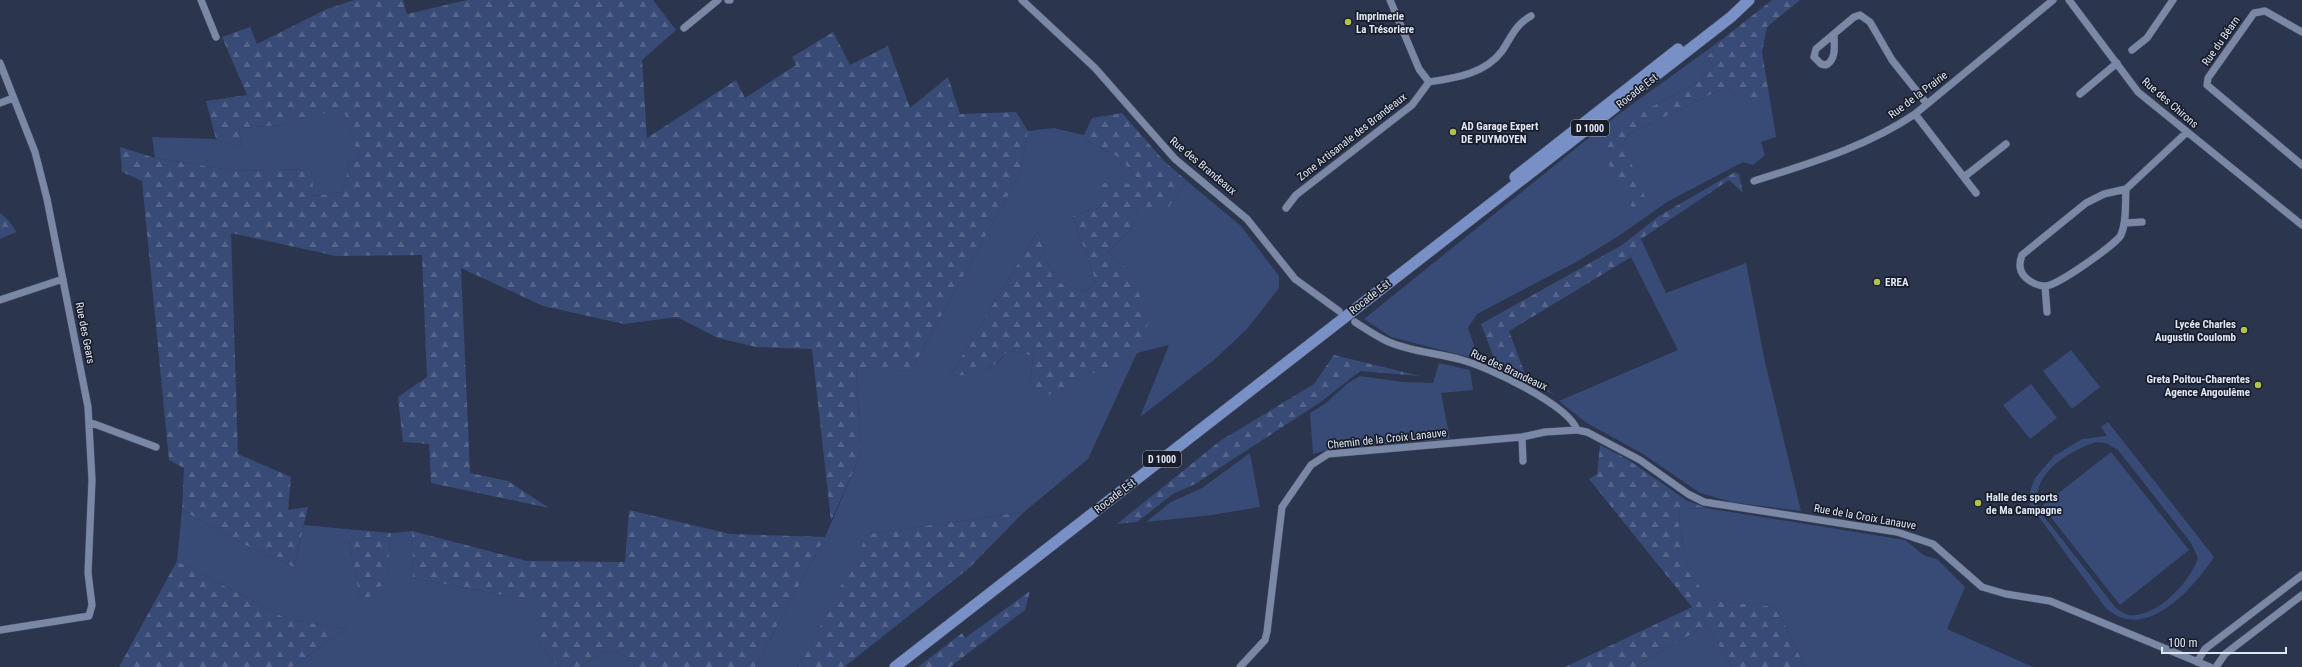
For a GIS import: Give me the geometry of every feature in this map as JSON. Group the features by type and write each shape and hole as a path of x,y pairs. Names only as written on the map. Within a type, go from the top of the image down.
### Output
{"main road":[{"name":"Rocade Est","path":"1428,252 1557,143 1744,0"},
{"name":"Rocade Est","path":"895,667 1428,252 1562,150 1725,22 1749,0"}],"street":[{"path":"201,0 216,37"},
{"path":"684,28 718,0"},
{"name":"Rue des Brandeaux","path":"1022,0 1094,68 1175,160 1247,219 1295,279 1339,311"},
{"path":"1390,0 1419,69 1429,82 1450,79 1477,71 1493,61 1501,52 1519,23 1531,16"},
{"name":"Rue de la Prairie","path":"1754,181 1850,150 1898,125 1915,114 2053,0"},
{"name":"Rue des Chirons","path":"2069,0 2138,92 2302,225"},
{"path":"2132,50 2147,38 2173,0"},
{"name":"Rue du Béarn","path":"2302,32 2265,11 2254,13 2208,78 2208,85 2210,89 2302,165"},
{"path":"1834,34 1854,17 1860,16 1865,18 1870,22 1892,60 1927,104"},
{"name":"Rue des Gears","path":"0,63 35,152 48,199 88,407 92,480 88,573 92,605 89,616 1,631"},
{"path":"2080,94 2117,64"},
{"name":"Zone Artisanale des Brandeaux","path":"1286,208 1296,194 1412,105 1429,82"},
{"path":"0,103 13,98"},
{"path":"1915,114 1976,193"},
{"path":"2126,189 2125,223 2120,236 2071,274 2054,284 2045,286 2033,283 2026,278 2021,271 2019,262 2022,255 2086,203 2104,194 2126,189 2186,132"},
{"path":"1964,178 2006,144"},
{"path":"2125,223 2142,222"},
{"path":"0,300 63,280"},
{"path":"2045,286 2047,312"},
{"name":"Rue des Brandeaux","path":"1355,322 1387,342 1406,348 1464,360 1491,372 1555,404 1575,424 1577,430"},
{"path":"89,422 156,447"},
{"name":"Chemin de la Croix Lanauve","path":"1240,667 1265,640 1282,507 1311,465 1328,454 1522,437 1545,432 1577,430"},
{"name":"Rue de la Croix Lanauve","path":"1577,430 1587,432 1640,460 1688,494 1704,502 1897,532 1923,539 1936,547 1982,587 2006,594 2050,601 2210,667"},
{"path":"1522,437 1522,460"},
{"path":"2197,662 2205,649 2302,575"},
{"path":"2216,667 2225,654 2302,595"}],"green space":[{"path":"354,0 403,0 407,14 467,0 653,0 676,30 642,60 647,138 736,80 745,98 796,65 792,57 833,32 850,65 888,46 910,108 948,77 960,114 1016,112 1028,131 1021,172 911,371 856,368 861,454 831,521 812,349 756,347 718,338 677,317 624,324 543,306 461,268 470,473 508,481 549,508 431,483 429,444 403,442 398,397 427,377 422,255 336,256 231,233 238,454 291,477 288,510 308,507 294,567 243,544 182,510 184,468 169,460 142,181 122,172 120,147 155,158 235,171 311,169 314,196 343,192 349,163 359,158 343,108 281,125 239,128 242,147 216,139 206,101 247,95 222,37 250,27 257,44 327,9"},
{"path":"1772,0 1800,0 1767,27 1762,52 1770,100 1740,100 1728,86 1629,134 1623,143 1648,204 1632,207 1604,155 1609,140 1619,128 1649,108 1700,81 1714,67 1707,57 1724,38"},
{"path":"1724,38 1707,57 1714,67 1700,81 1649,108 1609,140 1630,165 1623,143 1629,134 1728,86 1740,100 1770,100 1776,137 1761,142 1765,155 1753,165 1743,162 1667,202 1620,235 1578,261 1477,314 1468,328 1475,348 1472,358 1391,337 1364,319 1616,116"},
{"path":"343,107 359,158 349,163 343,192 313,196 311,169 235,171 155,158 152,137 216,139 242,147 239,128 281,125"},
{"path":"1122,113 1164,161 1187,181 1169,207 1138,207 1131,229 1107,253 1130,270 1149,321 1137,353 1045,396 1030,386 1033,356 1009,350 995,364 983,371 969,375 950,376 1038,231 1053,280 1085,292 1096,282 1073,216 1101,207 1096,191 1102,183 1142,184 1120,158 1089,142 1084,135 1092,118"},
{"path":"1054,128 1084,135 1089,142 1120,158 1142,184 1101,207 1073,216 1096,282 1085,292 1053,280 1038,231 950,376 969,375 990,368 1009,350 1033,356 1030,386 1130,270 1107,253 1131,229 1138,207 1169,207 1187,181 1241,226 1279,276 1279,288 1247,329 1214,360 1140,417 1169,345 1137,353 1088,459 1024,512 869,534 799,667 755,667 825,537 861,454 856,367 911,371 1021,172 1028,131"},
{"path":"1735,172 1739,174 1743,193 1729,180 1641,239 1631,257 1509,331 1525,374 1555,395 1490,365 1494,358 1481,324 1622,245 1659,216"},
{"path":"0,213 10,222 16,232 0,239"},
{"path":"1641,239 1666,293 1746,263 1765,362 1801,511 1731,502 1700,493 1643,454 1585,422 1559,401 1678,350 1631,257"},
{"path":"2071,350 2100,387 2072,409 2043,371"},
{"path":"1334,355 1420,376 1360,371 1322,401 1195,484 1173,494 1137,522 1117,524 1220,441 1314,384"},
{"path":"1439,363 1470,370 1473,390 1441,393 1450,439 1331,449 1313,454 1310,413 1326,403 1348,383 1360,376 1403,382 1433,383"},
{"path":"2031,384 2057,418 2030,439 2003,405"},
{"path":"2108,422 2214,557 2194,584 2181,597 2166,608 2151,616 2136,620 2120,617 2105,607 2030,505 2030,491 2035,478 2054,456 2082,439 2107,436 2101,427","holes":["2096,442 2106,443 2118,450 2191,543 2198,558 2188,577 2171,597 2161,605 2140,614 2129,615 2115,607 2039,510 2037,497 2039,486 2052,467 2062,459 2085,446"]},
{"path":"1600,445 1627,459 1686,500 1706,508 1680,509 1679,526 1689,573 1710,600 1776,607 1805,667 1732,667 1707,625 1635,667 1565,667 1692,607 1589,479 1597,474"},
{"path":"2111,452 2189,550 2120,605 2042,506"},
{"path":"1250,453 1260,507 1212,515 1146,522 1171,502 1202,488"},
{"path":"1706,508 1905,540 1925,556 1937,559 1965,587 1947,629 2033,667 1805,667 1776,607 1709,600 1689,573 1679,526 1680,509"},
{"path":"182,510 243,544 294,567 304,525 347,529 361,604 387,580 391,533 412,531 413,578 539,602 539,644 556,664 561,667 292,667 346,629 287,619 177,561"},
{"path":"629,510 730,534 825,537 755,667 638,667 621,653 604,651 580,667 561,667 556,664 539,644 538,602 413,578 412,531 527,561 625,562"},
{"path":"1024,512 968,569 844,667 799,667 868,534"},
{"path":"347,529 391,533 387,580 361,605"},
{"path":"177,561 287,619 346,629 292,667 119,667"},
{"path":"1030,591 1025,610 950,667 918,667 962,633 965,638"},
{"path":"1707,625 1732,667 1635,667"},
{"path":"604,651 621,653 638,667 580,667"}],"place":[{"name":"Imprimerie La Trésoriere","path":"1348,22"},
{"name":"AD Garage Expert DE PUYMOYEN","path":"1453,132"},
{"name":"EREA","path":"1877,282"},
{"name":"Lycée Charles Augustin Coulomb","path":"2244,330"},
{"name":"Greta Poitou-Charentes Agence Angoulême","path":"2258,385"},
{"name":"Halle des sports de Ma Campagne","path":"1978,503"}]}
